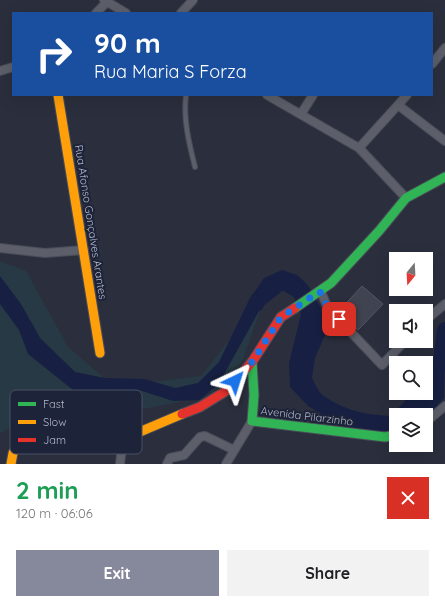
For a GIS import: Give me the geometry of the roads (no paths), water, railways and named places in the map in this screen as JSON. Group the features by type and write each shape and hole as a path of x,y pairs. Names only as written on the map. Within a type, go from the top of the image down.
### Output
{"street":[{"path":"181,12 193,0"},
{"path":"97,12 105,1 124,12"},
{"path":"433,63 445,48"},
{"path":"0,71 12,67"},
{"name":"Rua Afonso Gonçalves Arantes","path":"58,96 100,353"},
{"path":"269,96 359,148 406,198"},
{"path":"301,114 312,96"},
{"path":"359,148 406,96"},
{"path":"398,105 445,141"},
{"path":"142,431 200,406 226,391 252,362 281,317 331,283 379,231 406,198 445,178"},
{"path":"0,248 45,253 84,250"},
{"path":"318,293 328,308 382,365 398,348"},
{"path":"433,314 445,304"},
{"name":"Avenida Pilarzinho","path":"252,362 254,395 252,421 389,436"},
{"path":"433,416 445,406"},
{"path":"226,464 252,421"},
{"path":"167,464 170,458 184,455 200,437 205,436 234,450"},
{"path":"11,464 13,454"},
{"path":"120,464 121,454"}],"lane":[{"path":"186,96 184,106 188,136 195,167"}],"water":[{"path":"282,270 297,275 307,284 321,308 325,335 315,358 312,378 319,391 322,395 332,401 349,409 368,414 389,416 389,433 344,427 308,406 290,387 289,363 301,314 291,290 274,284 218,385 199,400 173,401 142,390 73,390 28,354 19,330 0,304 0,276 21,304 40,338 75,372 104,378 145,379 175,388 198,383 219,362 249,300 264,278"},
{"path":"445,355 444,398 433,410 433,408 411,408 419,400 433,400 433,384 440,373"}],"waterway":[{"path":"256,304 258,300 282,281 296,289"},
{"path":"433,375 441,361 445,330"},
{"path":"409,408 417,400"}]}
